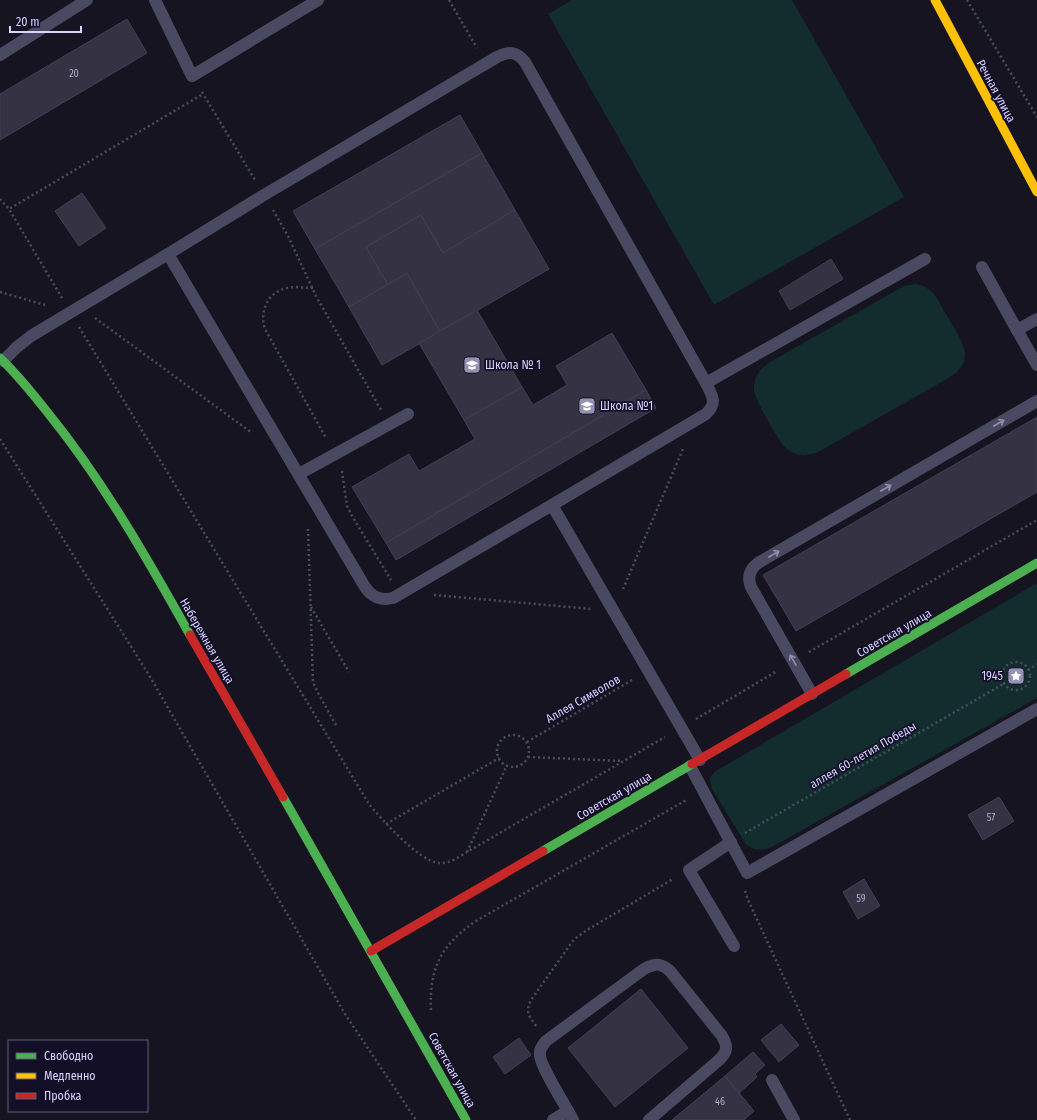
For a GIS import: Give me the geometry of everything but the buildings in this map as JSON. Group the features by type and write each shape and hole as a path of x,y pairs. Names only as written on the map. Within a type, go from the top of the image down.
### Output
{"main road":[{"name":"Речная улица","path":"935,0 1037,192"},
{"name":"Набережная улица","path":"2,359 56,422 84,459 117,508 371,951"},
{"name":"Советская улица","path":"466,1120 371,951 1037,563"}],"lane":[{"path":"0,56 87,0"},
{"path":"155,0 192,76 318,0"},
{"path":"2,359 24,341 264,195 486,64 504,54 510,53 521,57 525,62 706,383 714,400 713,406 706,414 695,421 393,598 376,598 368,591 168,254"},
{"path":"706,383 925,259"},
{"path":"982,267 1037,365"},
{"path":"1017,330 1037,319"},
{"path":"812,694 751,587 749,578 754,566 1037,401"},
{"path":"299,474 408,414"},
{"path":"552,505 681,728 695,763 703,790 747,872 1037,709"},
{"path":"730,842 689,870 734,946"},
{"path":"553,1120 570,1116 540,1058 540,1050 546,1041 644,968 656,964 662,965 666,968 722,1036 727,1046 726,1052 719,1060 649,1120"},
{"path":"772,1080 794,1120"}],"path":[{"path":"449,0 486,64"},
{"path":"967,0 1037,117"},
{"path":"9,209 203,94 288,236 313,288 389,425"},
{"path":"0,199 9,209 75,310 369,804 386,824 413,848 434,862 445,863 467,852 1037,520"},
{"path":"313,288 289,288 278,291 269,300 262,311 264,329 338,453 347,506 352,516 393,584 402,592"},
{"path":"0,292 75,310 254,435"},
{"path":"434,595 613,611 695,421"},
{"path":"0,439 149,675 345,1014 416,1120"},
{"path":"308,527 313,682 337,727"},
{"path":"310,605 349,672"},
{"path":"1010,664 1023,664 1028,670 1030,680 1025,687 1016,690 1008,687 1005,683 1003,676 1004,671 1010,664"},
{"path":"1028,670 1037,664"},
{"name":"Аллея Символов","path":"527,742 648,671"},
{"name":"аллея 60-летия Победы","path":"730,842 1005,683"},
{"path":"507,735 518,735 527,742 529,746 528,757 521,764 517,766 507,765 499,758 497,753 499,743 507,735"},
{"path":"528,757 622,761"},
{"path":"386,824 499,758"},
{"path":"467,852 507,765"},
{"path":"431,1011 431,986 434,971 445,948 463,930 476,921 703,790"},
{"path":"546,1041 528,1015 528,1006 530,1000 572,942 587,930 689,870"},
{"path":"747,872 745,887 748,900 850,1120"}],"green space":[{"path":"572,0 792,0 904,197 714,305 548,14"},
{"path":"915,284 921,285 935,295 961,340 965,352 964,362 961,367 947,379 820,451 803,455 793,453 787,449 771,427 755,394 755,381 760,370 770,362 897,290 905,286"},
{"path":"1037,583 1037,698 772,847 758,850 751,848 745,843 712,789 710,779 716,771"}],"traffic: fast":[{"path":"0,358 37,399 68,439 106,493 141,549 190,635"},
{"path":"846,674 1037,563"},
{"path":"543,851 692,764"},
{"path":"283,797 466,1120"}],"traffic: slow":[{"path":"935,0 1037,192"}],"traffic: jam":[{"path":"190,635 283,797"},
{"path":"692,764 846,674"},
{"path":"371,951 543,851"}],"place":[{"name":"Школа № 1","path":"472,365"},
{"name":"Школа №1","path":"587,406"},
{"name":"1945","path":"1016,676"}]}
